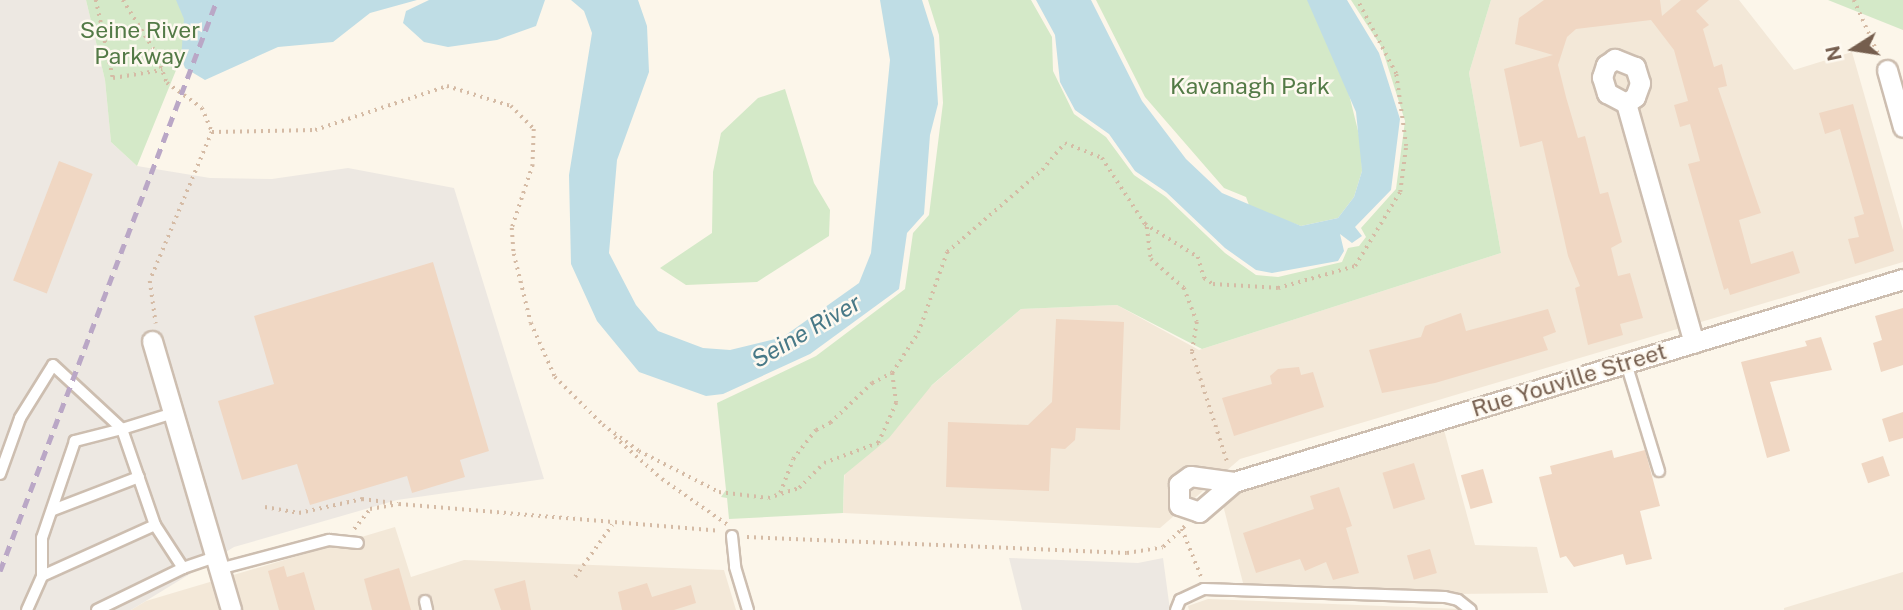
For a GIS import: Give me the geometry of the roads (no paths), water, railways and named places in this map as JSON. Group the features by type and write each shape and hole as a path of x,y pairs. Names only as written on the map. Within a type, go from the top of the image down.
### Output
{"street":[{"path":"1887,70 1903,127"},
{"path":"1626,103 1693,342"},
{"name":"Rue Youville Street","path":"1234,482 1200,475 1190,476 1179,484 1179,505 1199,512 1234,482 1903,279"},
{"path":"152,341 231,610"}],"lane":[{"path":"1626,363 1659,471"},
{"path":"0,474 20,418 52,365 122,429 155,526 183,568"},
{"path":"27,610 42,576 42,538 75,441 173,413"},
{"path":"53,510 139,477"},
{"path":"42,576 155,526"},
{"path":"732,536 735,567 748,610"},
{"path":"97,610 183,568 329,540 358,543"},
{"path":"1176,610 1180,600 1191,592 1208,589 1445,597 1458,600 1471,610"}],"water":[{"path":"176,0 417,0 370,13 333,42 278,47 205,80 185,68 181,58 184,19"},
{"path":"429,0 545,0 536,26 497,40 448,47 424,42 403,23 406,11"},
{"name":"Seine River","path":"571,0 638,0 647,26 649,72 617,160 609,253 636,305 658,331 703,348 730,350 783,337 859,283 871,253 890,60 880,0 922,0 934,38 938,104 930,135 924,214 907,233 899,289 810,354 723,394 706,396 639,372 597,321 571,264 569,175 592,33 584,11"},
{"path":"1036,0 1091,0 1142,101 1186,159 1222,193 1301,226 1338,218 1354,197 1362,171 1356,112 1307,0 1347,0 1379,53 1400,119 1391,190 1355,227 1362,236 1352,243 1340,234 1344,251 1338,261 1272,273 1256,270 1225,248 1166,192 1135,171 1109,134 1075,110 1060,82 1055,35"}],"railway":[{"path":"0,571 217,0"}],"park label":[{"name":"Seine River Parkway","path":"140,43"},
{"name":"Kavanagh Park","path":"1250,86"}]}
